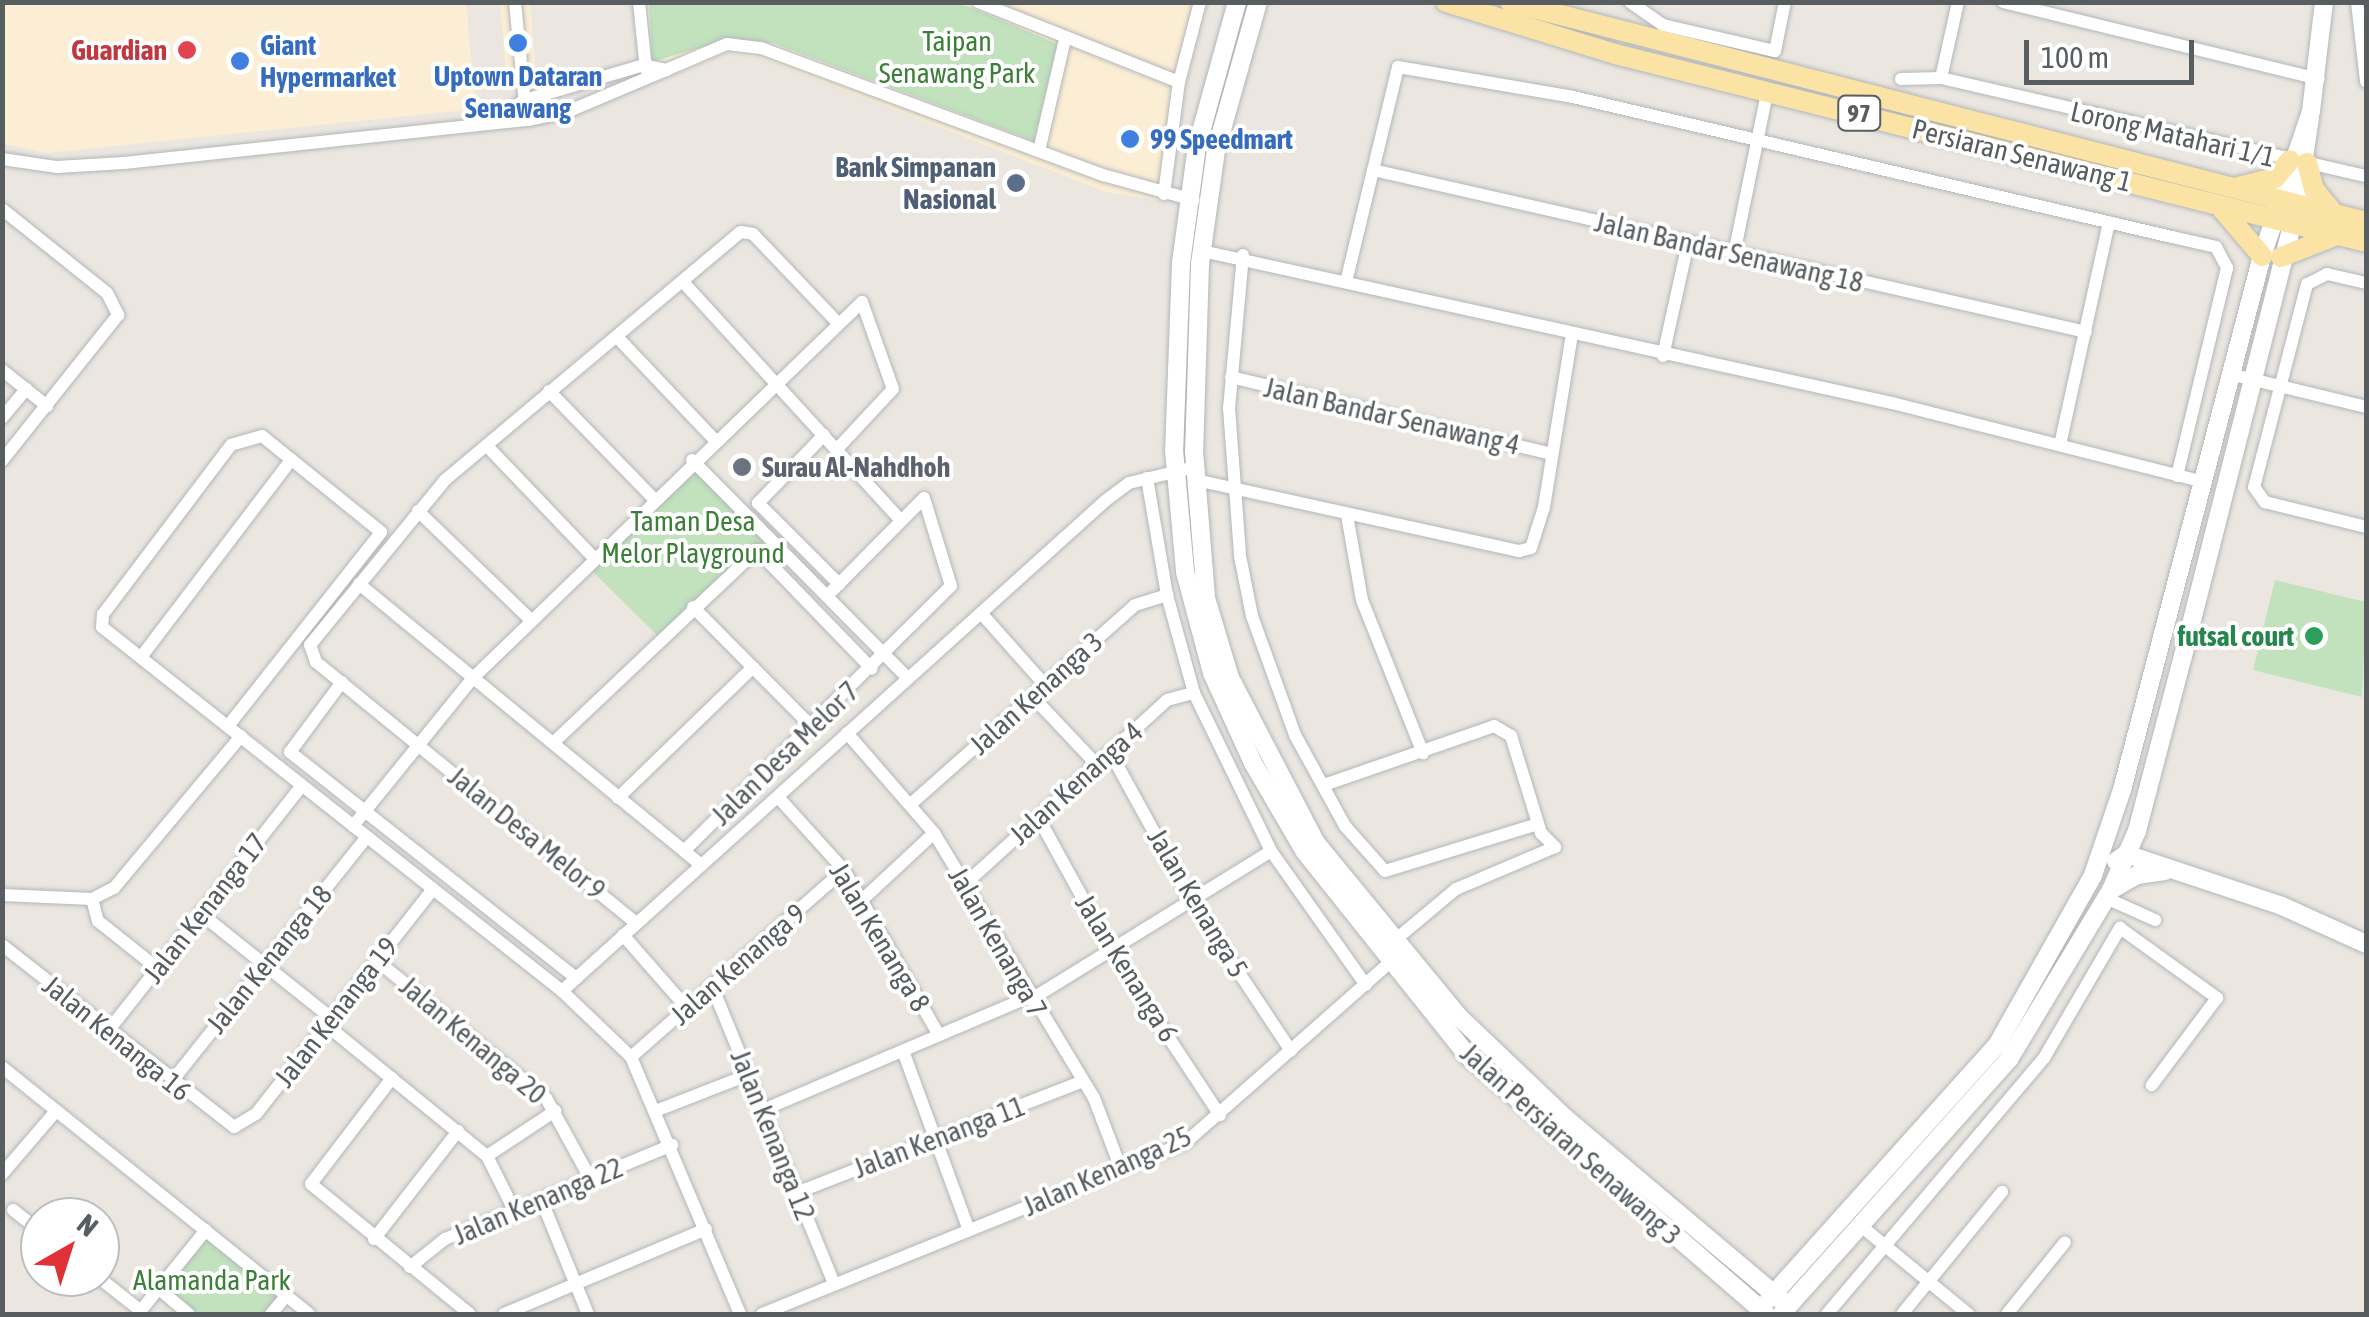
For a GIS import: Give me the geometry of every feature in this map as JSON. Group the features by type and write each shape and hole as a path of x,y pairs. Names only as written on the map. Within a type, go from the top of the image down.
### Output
{"main road":[{"name":"Persiaran Senawang 1","path":"1446,2 1615,54 2285,212 2366,242"},
{"name":"Persiaran Senawang 1","path":"1510,2 2221,196"},
{"path":"2334,214 2298,162 2266,182 2221,196 2238,221 2272,256 2339,235"},
{"name":"Persiaran Senawang 1","path":"2285,212 2334,214 2366,222"}],"street":[{"path":"515,2 528,120"},
{"path":"639,2 644,65 649,79"},
{"path":"978,2 1178,82"},
{"path":"1164,194 1178,82 1200,2"},
{"name":"Jalan Persiaran Senawang 3","path":"1189,472 1181,262 1197,146 1237,2"},
{"name":"Jalan Persiaran Senawang 3","path":"1258,2 1216,150 1202,251 1185,572 1212,673 1253,764 1305,852 1395,951 1518,1075 1781,1305"},
{"path":"1637,4 1663,25 1775,50 1785,2"},
{"path":"1940,78 1958,2"},
{"path":"2004,2 2319,79"},
{"path":"1781,1305 1997,1045 2093,876 2122,790 2230,374 2285,212 2319,79 2324,2"},
{"path":"2357,2 2366,81"},
{"path":"1039,151 1065,39"},
{"path":"2,159 57,167 124,163 528,120 649,79 727,44 762,48 1039,151 1164,194 1209,202"},
{"path":"490,122 524,100 644,65 666,70"},
{"path":"1347,278 1398,66 1572,97 2216,247 2226,256 2177,476"},
{"name":"Lorong Matahari 1/1","path":"1901,79 1940,78 2366,176"},
{"path":"1734,254 1768,90"},
{"name":"Jalan Bandar Senawang 18","path":"1373,170 2086,332"},
{"path":"2,209 106,293 118,315 2,461"},
{"path":"2060,445 2109,222"},
{"path":"700,866 359,584 418,510 487,446 548,391 747,230 837,322"},
{"path":"1663,356 1688,243"},
{"path":"1202,251 1347,278 2200,481"},
{"path":"1243,256 1232,378 1234,487 1252,616 1295,736 1345,826 1385,871 1538,824 1506,728 1494,726 1324,785"},
{"path":"1760,1313 1781,1305 1861,1226 2009,1060 2109,894 2137,831 2250,379 2272,256"},
{"path":"2366,284 2327,274 2307,284 2256,498 2366,528"},
{"path":"684,283 901,521 827,596"},
{"path":"353,826 473,678 714,439 777,384 856,304 865,304 893,389 836,450"},
{"path":"562,991 1105,502 1147,478 1189,472 1348,516 1518,551 1530,548 1552,454 1572,334"},
{"path":"618,338 714,439"},
{"path":"2,370 47,406"},
{"path":"2230,374 2366,407"},
{"name":"Jalan Bandar Senawang 4","path":"1232,378 1552,454"},
{"path":"2,418 26,389"},
{"path":"548,391 654,498"},
{"path":"824,435 758,503 839,584"},
{"path":"228,726 381,532 262,436 231,445 100,620 140,657 562,991 631,1057 658,1110 740,1314"},
{"path":"487,446 594,558"},
{"path":"140,657 292,460"},
{"path":"692,460 908,678"},
{"path":"1147,478 1167,595 1194,692 1271,851 1365,985"},
{"name":"Jalan Desa Melor 7","path":"684,852 951,586 924,498 901,521"},
{"path":"418,510 532,620"},
{"path":"1348,516 1362,600 1424,753"},
{"path":"552,743 757,550 872,668"},
{"name":"Jalan Desa Melor 9","path":"359,584 310,646 316,662 636,923"},
{"name":"Jalan Kenanga 3","path":"912,803 1135,606 1167,595"},
{"path":"693,607 812,728"},
{"path":"981,612 1045,685"},
{"path":"618,798 753,668"},
{"path":"342,682 290,752 576,978"},
{"name":"Jalan Kenanga 4","path":"964,884 1168,700 1194,692"},
{"path":"1032,696 1096,764"},
{"name":"Jalan Kenanga 7","path":"847,733 912,803 934,833 1029,999 1082,1081 1121,1169"},
{"path":"2,895 92,899 114,888 241,736"},
{"name":"Jalan Kenanga 5","path":"1110,752 1191,899 1291,1050"},
{"name":"Jalan Kenanga 17","path":"108,1031 302,785"},
{"name":"Jalan Kenanga 8","path":"778,796 844,870 939,1035"},
{"name":"Jalan Kenanga 6","path":"1038,817 1111,950 1220,1115"},
{"name":"Jalan Kenanga 25","path":"762,1314 1185,1142 1365,985 1456,889 1555,847 1538,824"},
{"path":"2137,831 2166,871"},
{"path":"862,900 934,833"},
{"name":"Jalan Kenanga 18","path":"172,1081 367,837"},
{"path":"763,1110 1029,999 1271,851"},
{"path":"2093,876 2126,854"},
{"path":"2126,854 2166,871 2282,906 2366,944"},
{"name":"Jalan Kenanga 9","path":"631,1057 844,870"},
{"path":"2109,894 2137,875 2166,871"},
{"name":"Jalan Kenanga 19","path":"234,1128 256,1114 432,890"},
{"path":"2109,894 2154,920"},
{"path":"92,899 98,921 158,968"},
{"path":"200,913 487,1156 514,1210"},
{"path":"1827,1314 2044,1058 2120,928 2217,998 2152,1085"},
{"path":"623,935 687,1008"},
{"name":"Jalan Kenanga 16","path":"2,945 234,1128"},
{"name":"Jalan Persiaran Senawang 3","path":"1395,951 1499,1086 1760,1313"},
{"name":"Jalan Kenanga 20","path":"376,960 555,1110 590,1178"},
{"name":"Jalan Kenanga 12","path":"712,986 834,1284"},
{"path":"904,1050 969,1230"},
{"path":"2,1087 7,1071 309,1314"},
{"path":"658,1110 748,1075"},
{"path":"392,1078 311,1184 470,1314"},
{"name":"Jalan Kenanga 11","path":"796,1193 1082,1081"},
{"path":"487,1156 555,1110"},
{"path":"2,1174 56,1111"},
{"path":"374,1238 458,1131"},
{"name":"Jalan Kenanga 22","path":"410,1267 445,1239 672,1145"},
{"path":"1902,1314 2002,1192"},
{"path":"541,1199 588,1314"},
{"path":"13,1210 20,1215"},
{"path":"1861,1226 1968,1314"},
{"path":"504,1314 706,1229"},
{"path":"120,1296 140,1313 206,1230"},
{"path":"2007,1314 2065,1242"},
{"path":"159,1289 190,1314"},
{"path":"270,1314 286,1296"}],"shaded area":[{"path":"2,3 466,3 476,109 46,153 4,144"},
{"name":"Uptown Dataran Senawang","path":"500,3 530,3 537,84 507,87"},
{"path":"648,3 1208,3 1186,83 1169,202 1106,192 759,57 726,53 653,84"}],"green space":[{"name":"Taipan Senawang Park","path":"931,2 967,6 1057,44 1034,141 773,43 731,38 652,62 649,3"},
{"name":"Taman Desa Melor Playground","path":"693,464 769,539 660,638 590,569"},
{"name":"futsal court","path":"2275,580 2366,602 2362,697 2253,670"},
{"name":"Alamanda Park","path":"206,1231 286,1296 271,1314 192,1314 160,1288"}],"place":[{"name":"Uptown Dataran Senawang","path":"518,43"},
{"name":"Guardian","path":"187,50"},
{"name":"Giant Hypermarket","path":"240,61"},
{"name":"99 Speedmart","path":"1130,139"},
{"name":"Bank Simpanan Nasional","path":"1016,183"},
{"name":"Surau Al-Nahdhoh","path":"742,467"},
{"name":"futsal court","path":"2314,636"}]}
